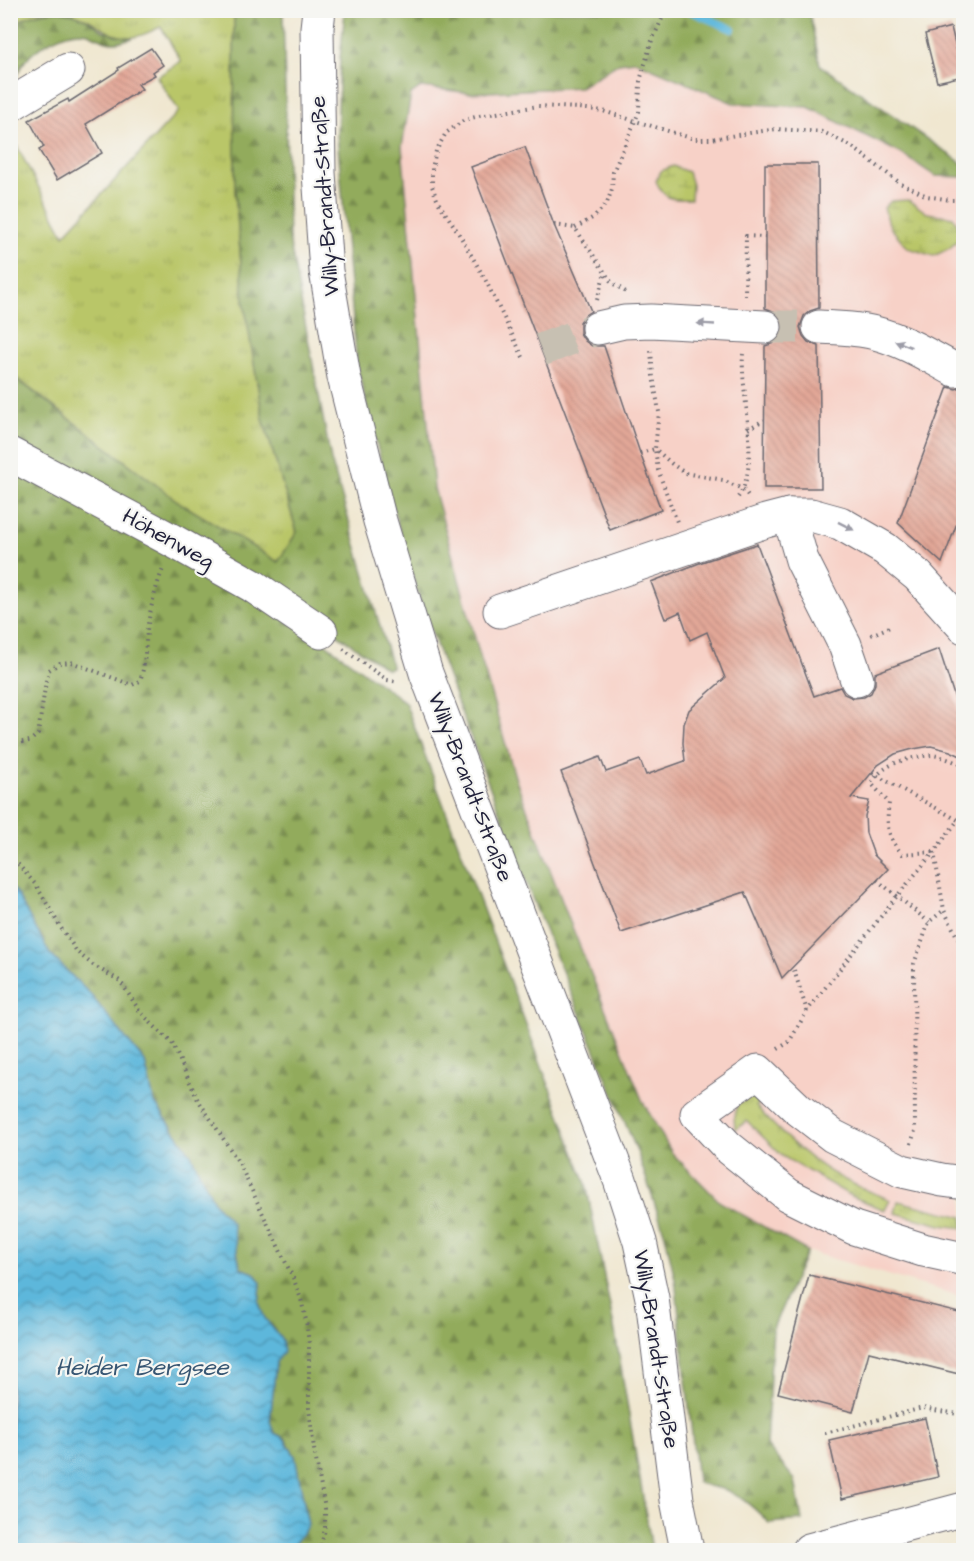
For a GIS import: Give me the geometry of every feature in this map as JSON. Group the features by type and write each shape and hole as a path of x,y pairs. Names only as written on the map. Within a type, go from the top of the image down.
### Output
{"street":[{"name":"Willy-Brandt-Straße","path":"319,10 317,28 319,173 326,271 344,377 380,521 426,674 620,1180 640,1242 652,1298 678,1500 687,1551"},
{"path":"10,105 68,70"},
{"path":"598,328 624,322 651,321 755,327"},
{"path":"819,327 874,332 919,350 955,370"},
{"name":"Höhenweg","path":"10,454 253,586 321,633"},
{"path":"500,610 777,518 811,515 840,523 885,549 918,576 963,627"},
{"path":"777,518 802,560 845,645 857,680"},
{"path":"963,1183 903,1171 833,1136 798,1109 758,1071 698,1114 728,1147 788,1195 854,1228 923,1250 963,1259"},
{"path":"809,1551 963,1509"}],"path":[{"path":"554,225 575,228 594,218 607,203 612,189 613,172 639,112 640,81 651,44 666,11"},
{"path":"523,357 484,277 438,202 432,186 432,168 436,151 446,133 464,120 538,106 603,111 694,139 711,140 776,129 823,132 850,146 900,183 927,196 963,200"},
{"path":"575,228 612,283 648,309 651,321"},
{"path":"755,327 746,236 765,237"},
{"path":"738,498 744,490 749,463 742,366"},
{"path":"653,367 659,412 655,449 658,470 686,548"},
{"path":"748,429 764,420"},
{"path":"640,453 655,449"},
{"path":"655,449 685,473 723,480 744,490 777,518"},
{"path":"10,744 30,741 38,734 46,681 50,670 60,663 71,662 132,685 140,681 148,623 160,578 175,542"},
{"path":"870,635 892,626"},
{"path":"321,633 387,680 406,684"},
{"path":"934,852 902,854 891,841 887,817 889,803 871,783 874,774 905,759 931,755 963,766"},
{"path":"874,774 958,820"},
{"path":"758,1071 769,1055 789,1042 807,1011 963,816"},
{"path":"934,852 944,910 963,951"},
{"path":"10,855 36,885 78,953 120,981 140,1010 172,1043 197,1098 239,1163 294,1280 306,1320 309,1344 309,1408 325,1509 325,1529 320,1551"},
{"path":"877,880 929,922"},
{"path":"903,1171 915,1131 914,964 929,922 944,910"},
{"path":"794,970 807,1011"},
{"path":"825,1433 923,1408 963,1415"}],"shaded area":[{"path":"635,61 733,103 808,107 902,154 935,176 963,177 963,1297 807,1251 720,1202 672,1153 643,1102 570,922 516,780 434,488 402,147 411,94 421,87 470,93 580,87 619,63"}],"green space":[{"path":"11,11 234,11 235,189 244,301 263,419 297,532 278,562 180,503 11,374 10,133 64,235 179,111 157,77 181,61 161,27 138,36 123,37 77,15 58,12 29,16 11,26"},
{"path":"59,11 88,20 103,31 133,38 112,42 80,32 61,36 27,58 11,85 11,26 34,15"},
{"path":"234,11 283,11 289,238 331,460 392,667 387,669 293,604 11,440 10,374 180,503 278,562 297,532 263,419 244,301 235,189"},
{"path":"345,11 809,11 820,65 963,164 963,177 935,176 902,154 808,107 733,103 635,61 619,63 580,87 470,93 421,87 411,94 402,147 434,488 516,780 570,922 643,1102 672,1153 720,1202 807,1251 773,1328 766,1445 795,1480 802,1520 769,1523 734,1494 697,1481 675,1279 665,1235 638,1154 536,908 418,595 387,486 357,366 337,134 340,58"},
{"path":"673,166 688,172 692,185 691,199 669,198 659,187 656,181 661,171"},
{"path":"909,200 927,213 953,217 963,234 950,248 934,256 908,248 890,227 884,208 891,201"},
{"path":"10,467 294,621 405,702 586,1184 615,1332 652,1550 290,1550 308,1525 295,1456 285,1438 274,1433 270,1422 276,1362 282,1340 264,1317 259,1303 261,1283 254,1273 240,1268 232,1223 215,1204 190,1153 154,1102 145,1062 89,993 50,954 15,891 11,889"},
{"path":"761,1093 768,1096 756,1106 786,1137 831,1172 854,1185 890,1200 885,1210 851,1196 782,1156 747,1121 735,1130 734,1116 738,1104 754,1094"},
{"path":"898,1201 963,1217 963,1228 941,1225 895,1213"}],"water":[{"name":"Heider Bergsee","path":"11,889 15,891 50,954 89,993 145,1062 154,1102 190,1153 215,1204 232,1223 240,1268 254,1273 261,1283 259,1303 264,1317 282,1340 284,1351 276,1362 270,1421 274,1433 284,1438 295,1456 308,1525 290,1550 11,1550"}],"building":[{"path":"951,27 963,76 937,82 925,34"},
{"path":"151,48 163,65 153,72 155,75 138,84 142,89 86,124 102,153 57,180 39,150 44,147 29,120 68,99 69,102"},
{"path":"525,147 554,225 591,311 580,322 580,333 592,346 604,346 661,510 610,530 471,167"},
{"path":"765,164 818,164 819,308 804,316 800,327 808,342 819,346 821,488 764,488 765,346 780,338 784,327 776,312 765,308"},
{"path":"963,386 963,507 942,563 898,523 948,387 956,389"},
{"path":"757,544 814,696 840,687 844,694 853,698 864,697 871,693 875,684 875,673 939,649 963,723 963,757 931,746 895,754 878,765 851,798 869,801 865,816 866,833 874,855 888,869 782,978 745,892 621,933 561,772 600,757 606,772 640,760 646,775 685,761 684,724 689,710 725,678 707,632 690,640 680,612 665,619 651,582"},
{"path":"809,1275 963,1313 963,1375 869,1352 853,1412 778,1393"},
{"path":"925,1418 938,1477 842,1499 829,1440"}],"waterway":[{"path":"688,10 732,29"}],"tunnel":[{"path":"765,327 819,327"},
{"path":"541,350 598,328"}]}
